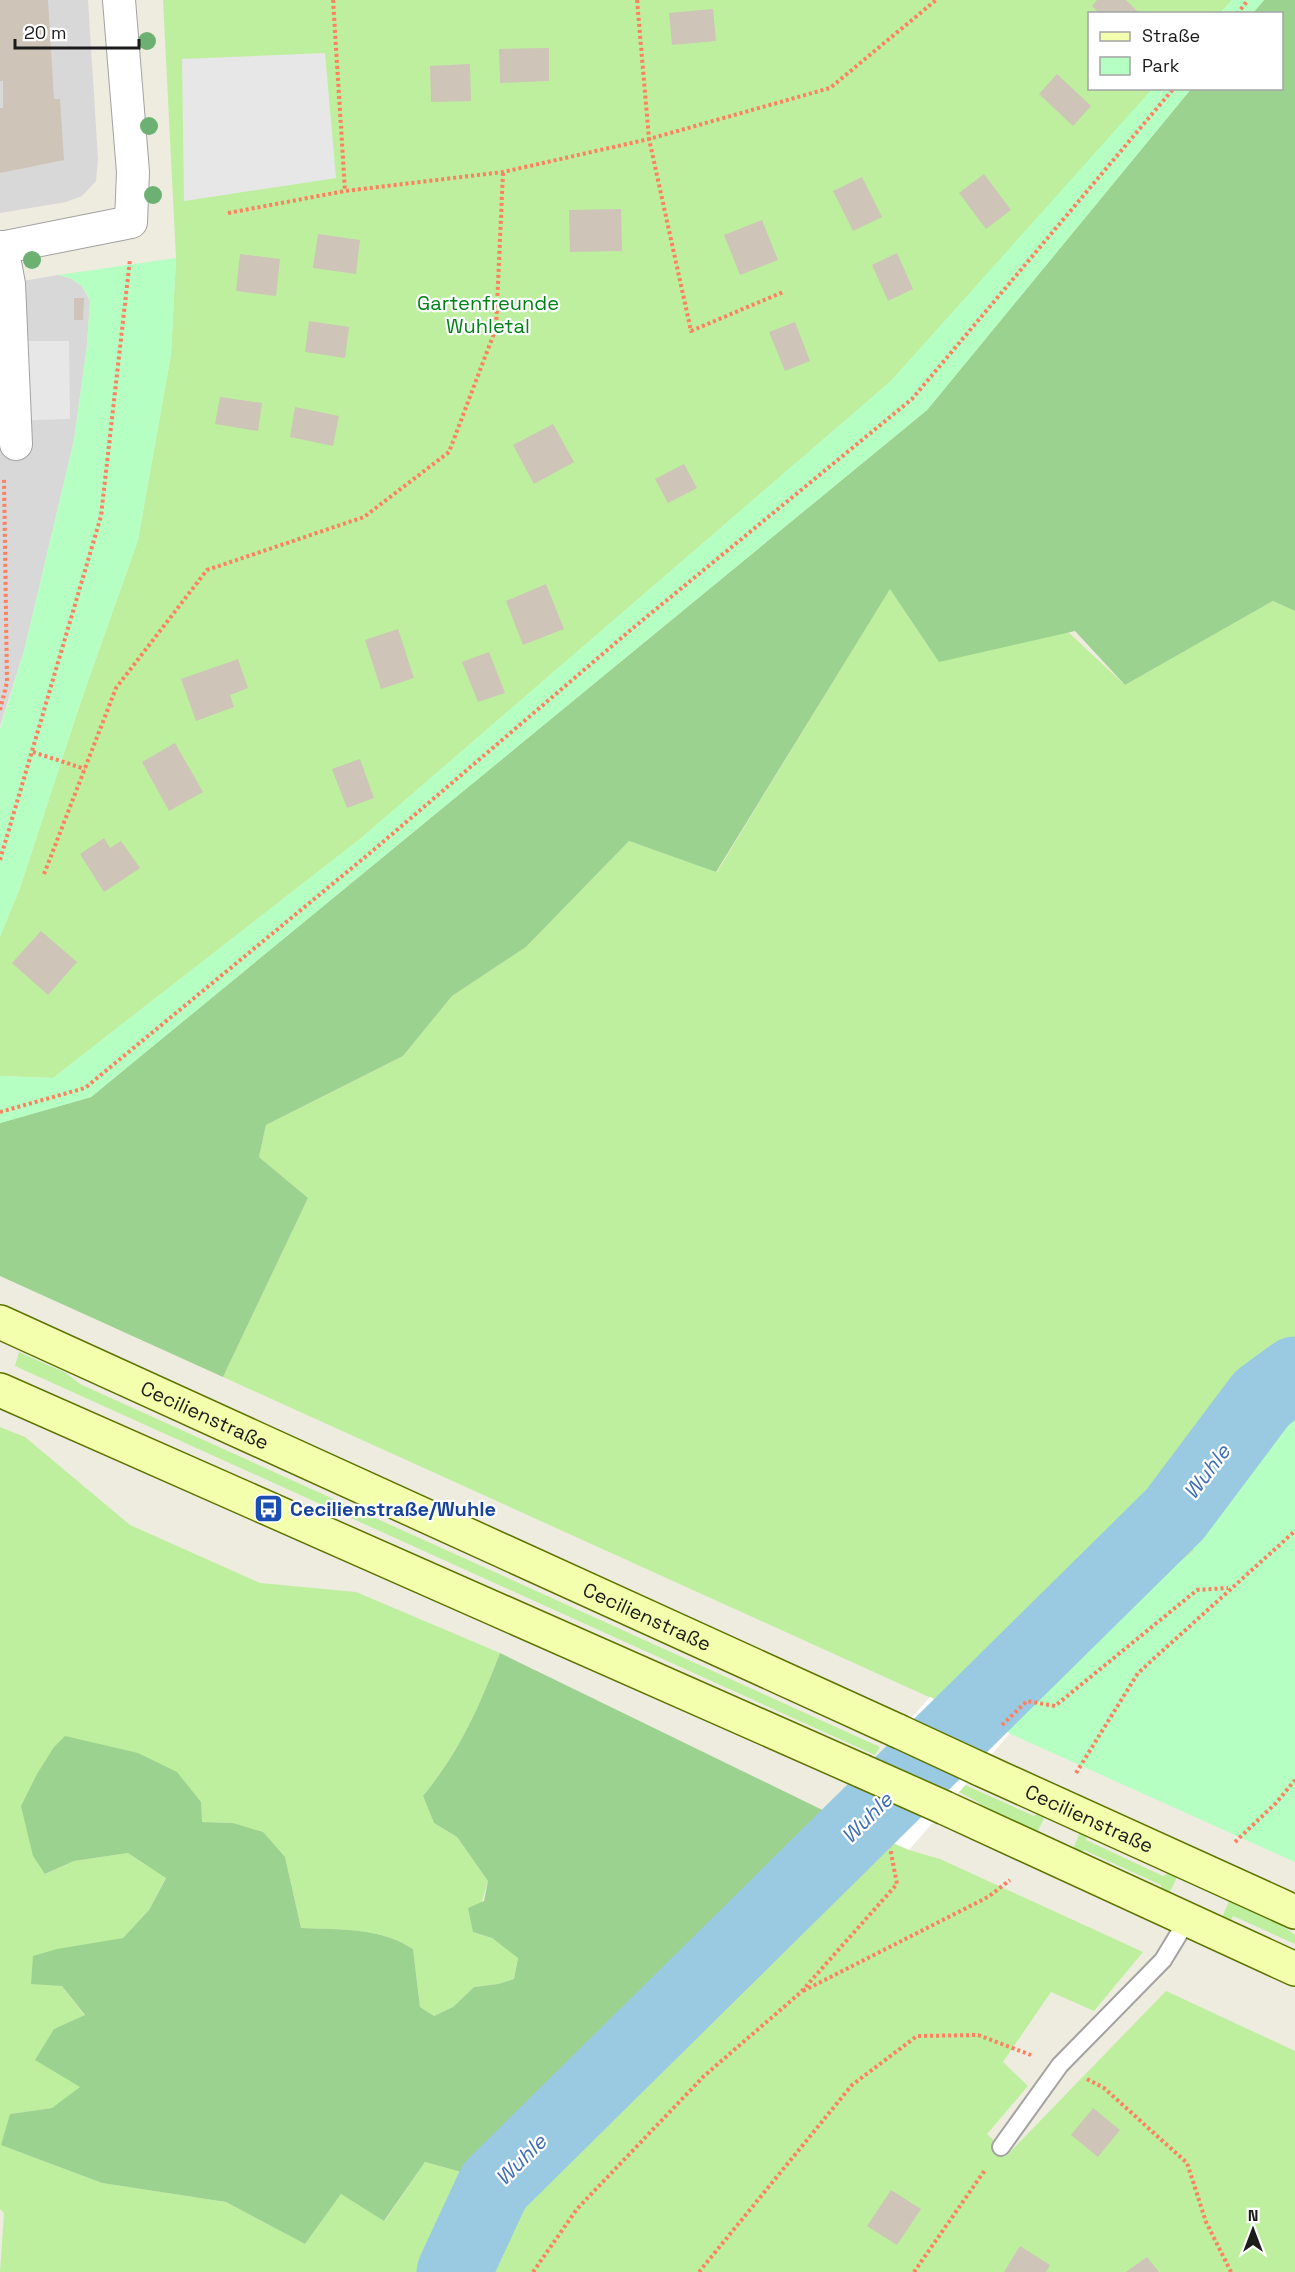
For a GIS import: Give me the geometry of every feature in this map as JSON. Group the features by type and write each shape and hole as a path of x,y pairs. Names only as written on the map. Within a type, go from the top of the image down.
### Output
{"street":[{"path":"10,456 9,284 1,247 130,222 133,172 119,0"},
{"name":"Cecilienstraße","path":"0,1322 1295,1912"},
{"path":"0,1390 945,1808 1295,1969"}],"lane":[{"path":"1001,2147 1060,2065 1163,1960 1188,1919"}],"path":[{"path":"333,0 345,191"},
{"path":"637,0 649,139 691,331 783,291"},
{"path":"228,213 345,191 503,172 649,139 830,87 936,0"},
{"path":"1239,12 1248,0"},
{"path":"0,1112 85,1088 370,853 633,628 912,399 1172,90"},
{"path":"44,874 116,688 207,570 364,517 449,452 496,328 503,172"},
{"path":"0,860 101,516 130,266 130,222"},
{"path":"0,710 7,682 10,456"},
{"path":"33,752 85,769"},
{"path":"1080,1766 1138,1672 1295,1531"},
{"path":"1002,1725 1027,1701 1055,1706 1197,1590 1230,1587"},
{"path":"1239,1837 1276,1803 1295,1780"},
{"path":"533,2272 577,2209 704,2076 800,1993 897,1884 890,1848"},
{"path":"800,1993 988,1897 1012,1878"},
{"path":"699,2272 852,2085 917,2036 978,2035 1060,2065 1104,2088 1187,2163 1206,2222 1231,2272"},
{"path":"914,2272 1001,2147"}],"shaded area":[{"path":"0,0 88,0 98,159 96,181 82,196 66,202 0,213"},
{"path":"325,53 336,178 184,201 182,59"},
{"path":"58,275 70,278 82,286 90,301 87,345 74,440 24,651 0,726 0,285"},
{"path":"2,341 69,341 70,419 4,421"}],"green space":[{"name":"Gartenfreunde Wuhletal","path":"163,0 1232,0 1221,12 1088,12 1088,90 1152,90 891,381 360,839 53,1078 0,1076 0,937 20,888 80,704 138,540 171,354 176,258"},
{"path":"1232,0 1264,0 1254,12 1221,12"},
{"path":"1264,0 1295,0 1295,611 1273,601 1125,685 1075,631 939,662 890,589 716,872 629,841 526,947 452,996 403,1056 266,1125 259,1157 308,1198 223,1377 0,1276 0,1123 91,1097 927,410 1190,90 1283,90 1283,12 1254,12"},
{"path":"1151,90 1190,90 927,410 91,1097 0,1123 0,1076 53,1078 360,839 891,381"},
{"path":"176,258 171,354 138,540 80,704 20,888 0,937 0,729 24,651 74,440 87,345 90,300 82,286 70,278 58,275"},
{"path":"890,588 939,661 1068,632 1125,685 1273,601 1295,611 1295,1397 1276,1413 1194,1551 1086,1631 995,1727 223,1377 308,1198 259,1157 266,1125 403,1056 452,996 526,947 629,841 717,872"},
{"path":"19,1352 66,1373 80,1384 880,1747 875,1755 15,1366"},
{"path":"1295,1397 1295,1862 995,1727 1086,1631 1194,1551 1192,1511 1276,1413"},
{"path":"0,1427 25,1437 130,1525 260,1583 356,1592 500,1653 458,1745 423,1796 434,1823 457,1837 488,1881 473,1932 492,1938 518,1957 514,1979 474,1987 453,2007 434,2016 420,2007 413,1949 373,1933 301,1928 285,1857 233,1823 201,1822 33,1856 46,1874 74,1861 128,1853 166,1877 149,1910 123,1938 91,1945 62,1986 85,2016 54,2029 81,2087 53,2108 10,2114 2,2145 102,2183 226,2202 305,2244 341,2194 385,2221 425,2162 487,2179 845,1821 909,1850 940,1859 1143,1952 1094,2011 1051,1992 1003,2062 1028,2086 987,2134 1008,2154 1166,1991 1295,2051 1295,2272 0,2272 4,2213 0,2209"},
{"path":"500,1653 845,1821 487,2179 425,2162 384,2221 341,2194 305,2244 226,2202 102,2183 1,2145 10,2114 52,2108 80,2087 35,2060 54,2029 85,2015 62,1986 31,1984 33,1956 57,1949 123,1938 149,1910 166,1878 128,1853 74,1861 45,1874 33,1856 21,1806 37,1774 54,1747 65,1736 138,1753 177,1772 201,1802 202,1822 233,1823 263,1832 285,1857 301,1928 373,1933 413,1949 420,2007 434,2016 453,2007 474,1987 514,1979 518,1958 492,1938 473,1932 468,1908 484,1901 488,1881 457,1837 434,1823 423,1796 448,1762 468,1728"},
{"path":"965,1785 1034,1816 1039,1813 1045,1816 1036,1835 994,1816 978,1802 959,1792"},
{"path":"1080,1832 1087,1835 1086,1840 1163,1876 1171,1872 1178,1875 1168,1896 1161,1893 1161,1885 1084,1850 1077,1854 1072,1852"},
{"path":"1230,1899 1270,1917 1295,1935 1295,1944 1233,1916 1229,1924 1221,1920"}],"pier":[{"path":"930,1697 1010,1733 909,1850 827,1813"}],"building":[{"path":"0,0 48,0 54,99 60,99 64,160 0,173 0,108 3,108 3,81 0,81"},
{"path":"1097,0 1126,0 1138,12 1098,12 1092,6"},
{"path":"713,9 716,41 672,45 669,13"},
{"path":"549,48 549,81 500,83 499,49"},
{"path":"470,64 471,101 431,102 430,66"},
{"path":"1057,74 1091,106 1073,126 1039,94"},
{"path":"984,174 1011,210 986,229 959,193"},
{"path":"862,177 882,217 853,231 833,191"},
{"path":"621,209 622,251 570,252 569,210"},
{"path":"762,220 778,260 740,275 724,235"},
{"path":"318,234 360,240 356,274 313,268"},
{"path":"897,253 913,289 888,301 872,265"},
{"path":"240,254 280,259 276,296 236,291"},
{"path":"74,298 84,298 83,320 74,320"},
{"path":"309,321 349,327 345,358 305,352"},
{"path":"795,322 810,361 785,371 769,332"},
{"path":"220,397 262,403 258,431 215,424"},
{"path":"295,407 339,416 333,446 290,437"},
{"path":"553,424 574,462 534,484 513,445"},
{"path":"684,464 697,488 668,503 655,479"},
{"path":"546,584 564,629 523,645 506,601"},
{"path":"398,629 414,678 381,689 365,640"},
{"path":"489,652 505,693 478,702 462,662"},
{"path":"238,659 248,688 230,695 234,707 196,721 181,679"},
{"path":"175,743 203,792 169,811 142,762"},
{"path":"360,759 374,798 347,808 332,769"},
{"path":"104,838 110,848 121,841 140,868 104,892 80,854"},
{"path":"41,931 77,962 48,995 12,963"},
{"path":"1093,2108 1120,2130 1098,2157 1071,2135"},
{"path":"891,2190 921,2209 897,2245 867,2226"},
{"path":"1020,2246 1050,2265 1046,2272 1004,2272"},
{"path":"1147,2257 1159,2272 1126,2272"}],"waterway":[{"name":"Wuhle","path":"454,2272 494,2186 1175,1514 1262,1398 1295,1374"}],"place":[{"name":"Cecilienstraße/Wuhle","path":"269,1509"}]}
